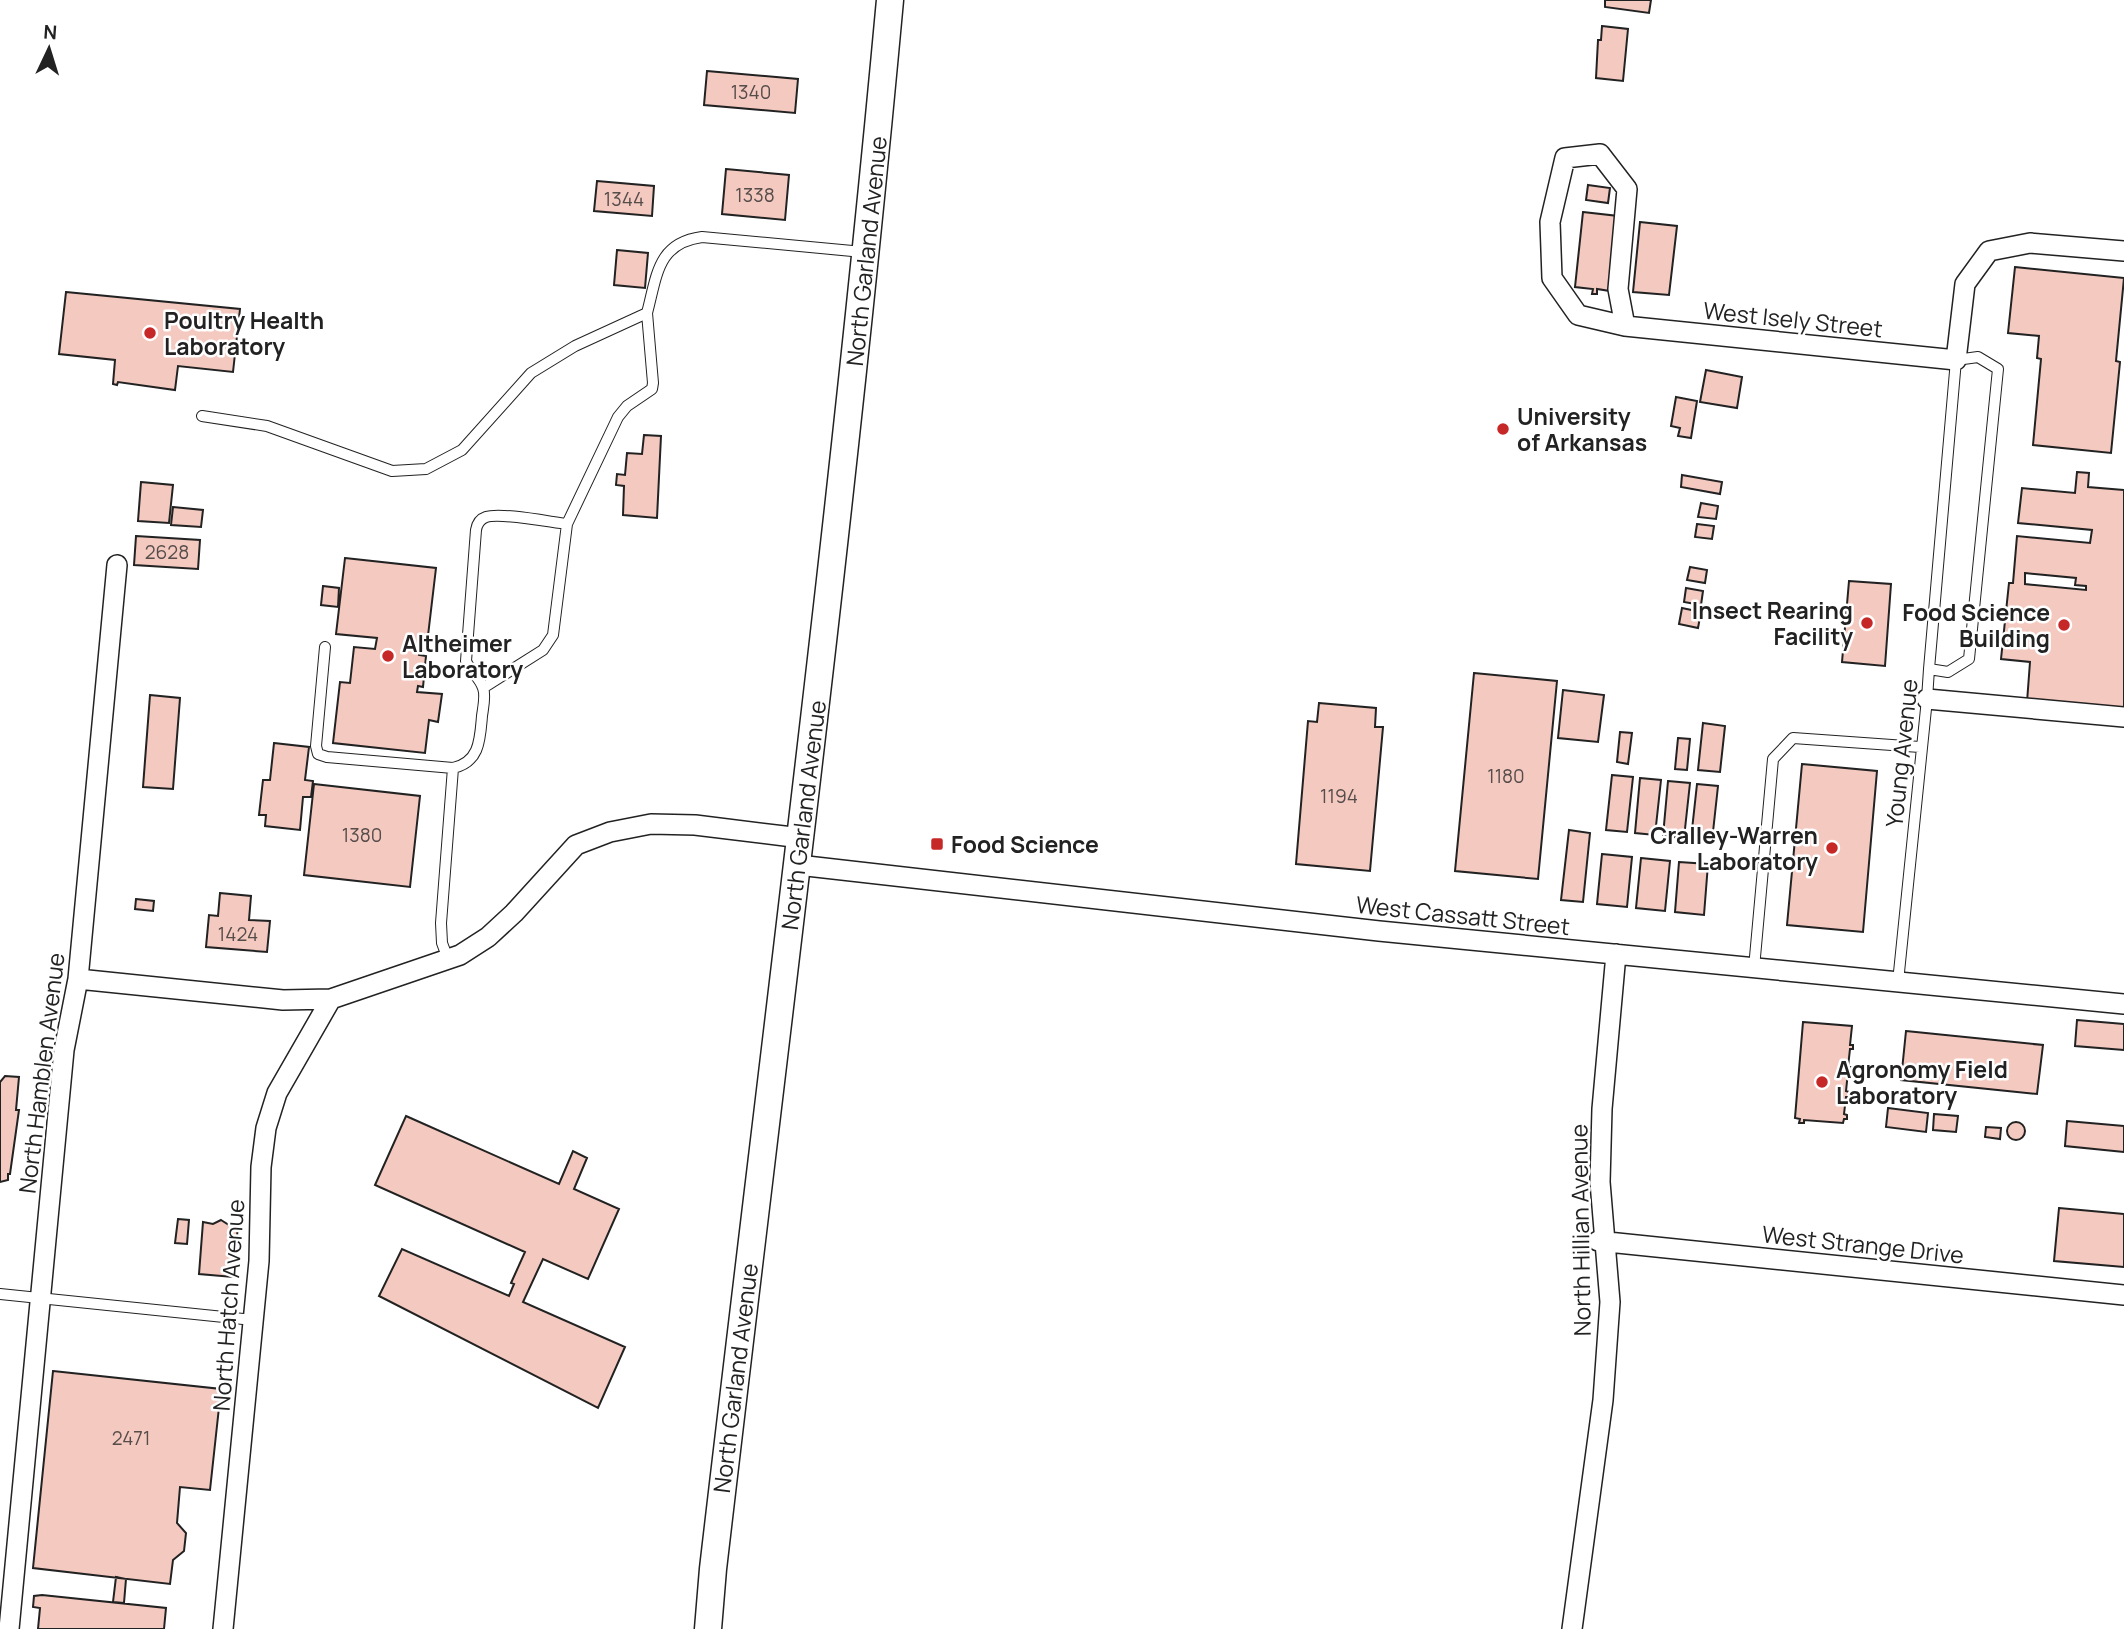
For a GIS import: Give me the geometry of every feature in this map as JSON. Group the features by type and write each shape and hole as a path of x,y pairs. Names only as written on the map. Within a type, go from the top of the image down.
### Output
{"main road":[{"name":"North Garland Avenue","path":"708,1629 867,253 890,0"}],"street":[{"name":"West Isely Street","path":"1625,326 1618,289 1627,189 1600,154 1565,158 1550,222 1552,278 1578,316 1625,326 1956,360"},
{"path":"1956,360 1965,284 1989,251 2030,243 2124,251"},
{"name":"North Hamblen Avenue","path":"9,1629 64,1050 79,979 117,565"},
{"path":"1927,699 2124,717"},
{"path":"79,979 283,1000 331,999 448,960 488,937 514,914 576,845 610,832 651,824 695,825 801,838"},
{"name":"West Cassatt Street","path":"798,865 1379,931 2124,1004"},
{"name":"North Hillian Avenue","path":"1572,1629 1603,1401 1610,1302 1601,1242 1600,1182 1602,1109 1616,954"},
{"name":"North Hatch Avenue","path":"223,1629 259,1261 261,1167 266,1128 277,1093 331,999"},
{"name":"West Strange Drive","path":"1601,1242 2124,1295"}],"lane":[{"path":"483,688 550,643 567,524 618,417 626,406 652,389 647,313 662,262 673,246 685,239 702,237 867,253"},
{"path":"202,416 267,426 392,471 426,469 462,450 531,373 575,346 647,313"},
{"path":"1929,669 1948,672 1969,659 1998,369 1978,357 1956,360"},
{"name":"Young Avenue","path":"1898,982 1927,699 1956,360"},
{"path":"325,647 316,746 318,754 453,768 470,762 478,748 483,688 470,671 466,660 475,530 478,522 486,516 500,516 567,524"},
{"path":"1754,968 1773,759 1793,737 1920,747"},
{"path":"448,960 442,943 441,923 453,768"},
{"path":"0,1294 253,1320"}],"building":[{"path":"1605,0 1651,0 1649,13 1605,7"},
{"path":"1602,26 1628,29 1623,81 1596,78 1598,40 1601,40"},
{"path":"707,71 798,79 795,113 704,105"},
{"path":"726,169 789,175 785,220 722,214"},
{"path":"597,181 654,186 652,216 594,211"},
{"path":"1588,185 1610,188 1608,203 1586,200"},
{"path":"1583,212 1618,216 1610,291 1597,289 1597,294 1592,294 1593,289 1575,287"},
{"path":"1640,222 1677,226 1669,295 1633,292"},
{"path":"617,250 648,253 645,288 614,285"},
{"path":"2015,267 2124,278 2116,361 2120,362 2111,453 2033,445 2041,359 2037,358 2039,336 2008,333"},
{"name":"Poultry Health Laboratory","path":"66,292 240,309 233,372 178,366 175,390 118,382 117,385 113,384 115,360 59,354"},
{"path":"1706,370 1742,377 1737,408 1700,402"},
{"path":"1676,397 1697,401 1691,438 1678,436 1680,428 1671,426"},
{"path":"644,435 661,436 657,518 623,515 624,486 616,485 617,474 625,475 627,453 642,454"},
{"name":"Food Science Building","path":"2077,472 2089,473 2088,487 2124,490 2124,711 2027,702 2030,662 2001,659 2017,536 2090,543 2092,530 2018,523 2022,488 2075,493","holes":["2025,573 2076,578 2075,585 2086,586 2086,590 2025,584"]},
{"path":"1682,475 1722,482 1720,494 1681,487"},
{"path":"141,482 173,485 169,523 138,521"},
{"path":"1701,503 1718,506 1716,519 1698,517"},
{"path":"173,507 203,510 201,527 171,525"},
{"path":"1697,524 1714,526 1712,539 1695,537"},
{"path":"136,536 200,540 198,569 134,565"},
{"name":"Altheimer Laboratory","path":"345,558 436,568 427,644 420,644 419,655 426,656 423,687 418,686 417,692 442,694 438,722 429,720 425,753 333,743 340,682 350,683 354,647 375,649 377,638 336,634"},
{"path":"1690,567 1707,570 1705,583 1687,580"},
{"name":"Insect Rearing Facility","path":"1849,581 1891,584 1885,666 1842,662"},
{"path":"323,586 339,588 338,607 321,605"},
{"path":"1686,588 1703,591 1701,605 1684,602"},
{"path":"1682,608 1701,612 1698,628 1679,624"},
{"path":"1474,673 1557,681 1538,879 1455,871"},
{"path":"1563,690 1604,695 1598,742 1558,738"},
{"path":"150,695 180,698 173,789 143,787"},
{"path":"1319,703 1376,708 1375,727 1383,727 1370,871 1296,864 1308,721 1317,722"},
{"path":"1703,723 1725,726 1720,772 1698,770"},
{"path":"1620,732 1632,733 1628,764 1617,762"},
{"path":"1678,738 1690,739 1687,770 1675,769"},
{"path":"274,743 309,747 305,780 313,781 311,797 303,797 300,830 265,826 266,815 259,815 263,780 270,780"},
{"name":"Cralley-Warren Laboratory","path":"1802,764 1877,771 1863,932 1787,925"},
{"path":"1612,775 1633,777 1627,832 1606,830"},
{"path":"1640,778 1661,780 1655,835 1635,833"},
{"path":"1668,781 1690,783 1684,838 1663,836"},
{"path":"314,784 420,796 410,887 304,875"},
{"path":"1697,784 1718,786 1712,841 1691,839"},
{"path":"1569,830 1590,833 1583,902 1561,900"},
{"path":"1602,854 1632,857 1627,907 1597,904"},
{"path":"1641,858 1670,861 1665,911 1636,908"},
{"path":"1679,862 1708,864 1704,915 1675,912"},
{"path":"220,893 251,896 249,920 270,921 267,952 206,947 209,915 218,916"},
{"path":"136,899 154,901 153,911 135,909"},
{"path":"2077,1020 2124,1024 2124,1050 2075,1046"},
{"name":"Agronomy Field Laboratory","path":"1803,1022 1852,1026 1850,1045 1853,1045 1853,1049 1850,1049 1848,1067 1852,1067 1851,1072 1848,1072 1846,1091 1849,1092 1844,1114 1847,1119 1844,1119 1843,1123 1804,1120 1804,1123 1799,1123 1800,1119 1795,1118"},
{"path":"1906,1031 2043,1045 2037,1094 1901,1080"},
{"path":"5,1076 19,1077 16,1110 19,1110 10,1174 8,1180 0,1182 0,1082"},
{"path":"1888,1108 1928,1113 1926,1132 1886,1127"},
{"path":"1934,1114 1958,1116 1956,1132 1933,1130"},
{"path":"406,1116 559,1184 573,1151 587,1158 574,1189 619,1209 588,1279 543,1259 523,1302 625,1347 598,1408 379,1296 402,1249 509,1296 514,1284 511,1283 525,1252 375,1185"},
{"path":"2067,1121 2124,1126 2124,1152 2065,1146"},
{"path":"2016,1122 2022,1125 2025,1131 2022,1137 2016,1140 2010,1137 2007,1131 2010,1125"},
{"path":"1986,1127 2001,1128 2000,1139 1985,1137"},
{"path":"2059,1208 2124,1214 2124,1267 2054,1261"},
{"path":"178,1219 189,1220 187,1244 175,1243"},
{"path":"221,1220 238,1226 233,1277 199,1274 203,1222 213,1224"},
{"path":"53,1371 221,1389 210,1490 180,1487 177,1523 186,1533 184,1551 173,1560 170,1584 33,1568"},
{"path":"116,1577 126,1579 124,1603 113,1602"},
{"path":"34,1596 166,1608 164,1629 38,1629 40,1608 33,1607"}],"place":[{"name":"Poultry Health Laboratory","path":"150,333"},
{"name":"University of Arkansas","path":"1503,429"},
{"name":"Insect Rearing Facility","path":"1867,623"},
{"name":"Food Science Building","path":"2064,625"},
{"name":"Altheimer Laboratory","path":"388,656"},
{"name":"Food Science","path":"937,844"},
{"name":"Cralley-Warren Laboratory","path":"1832,848"},
{"name":"Agronomy Field Laboratory","path":"1822,1082"}]}
